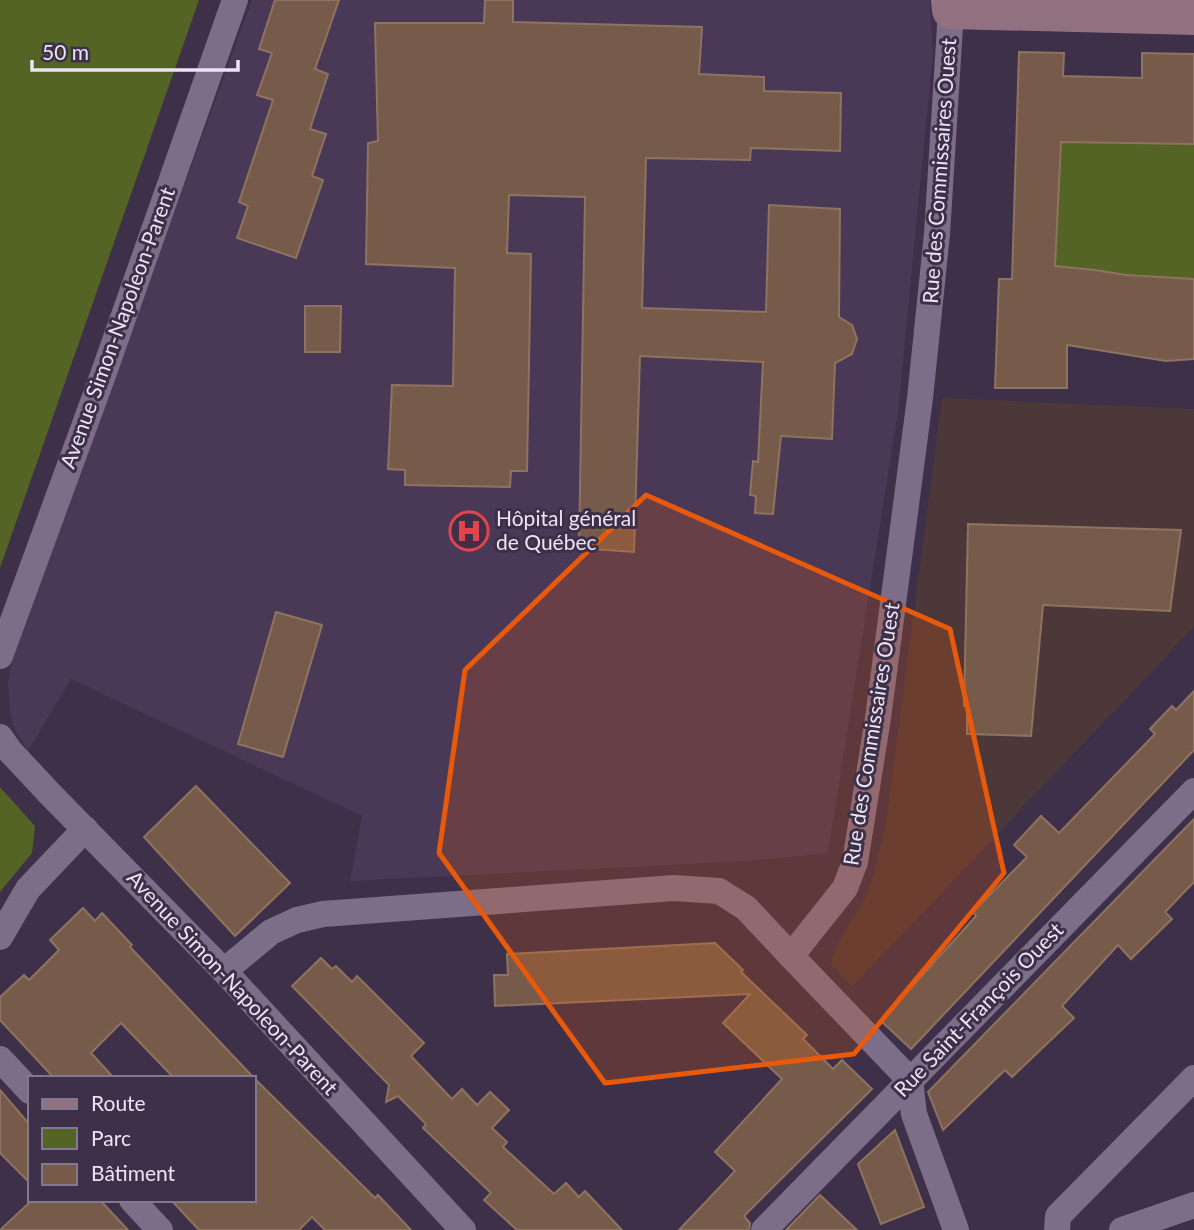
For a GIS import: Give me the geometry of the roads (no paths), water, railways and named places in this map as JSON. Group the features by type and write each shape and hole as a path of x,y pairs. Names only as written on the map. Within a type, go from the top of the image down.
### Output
{"street":[{"name":"Avenue Simon-Napoleon-Parent","path":"0,656 103,375 234,0"},
{"path":"951,5 1194,16"},
{"name":"Rue des Commissaires Ouest","path":"791,956 845,888 855,862 878,718 924,365 937,234 951,5"},
{"name":"Avenue Simon-Napoleon-Parent","path":"0,737 17,759 225,971 463,1230"},
{"name":"Rue Saint-François Ouest","path":"764,1230 1194,791"},
{"path":"0,937 28,889 85,829"},
{"path":"225,971 271,932 296,920 323,914 674,888 719,891 746,908 910,1080 915,1114 956,1230"},
{"path":"0,1059 28,1089"},
{"path":"1057,1230 1058,1216 1194,1078"},
{"path":"134,1202 160,1230"},
{"path":"1122,1230 1194,1205"}],"place":[{"name":"Hôpital général de Québec","path":"469,531"}]}
